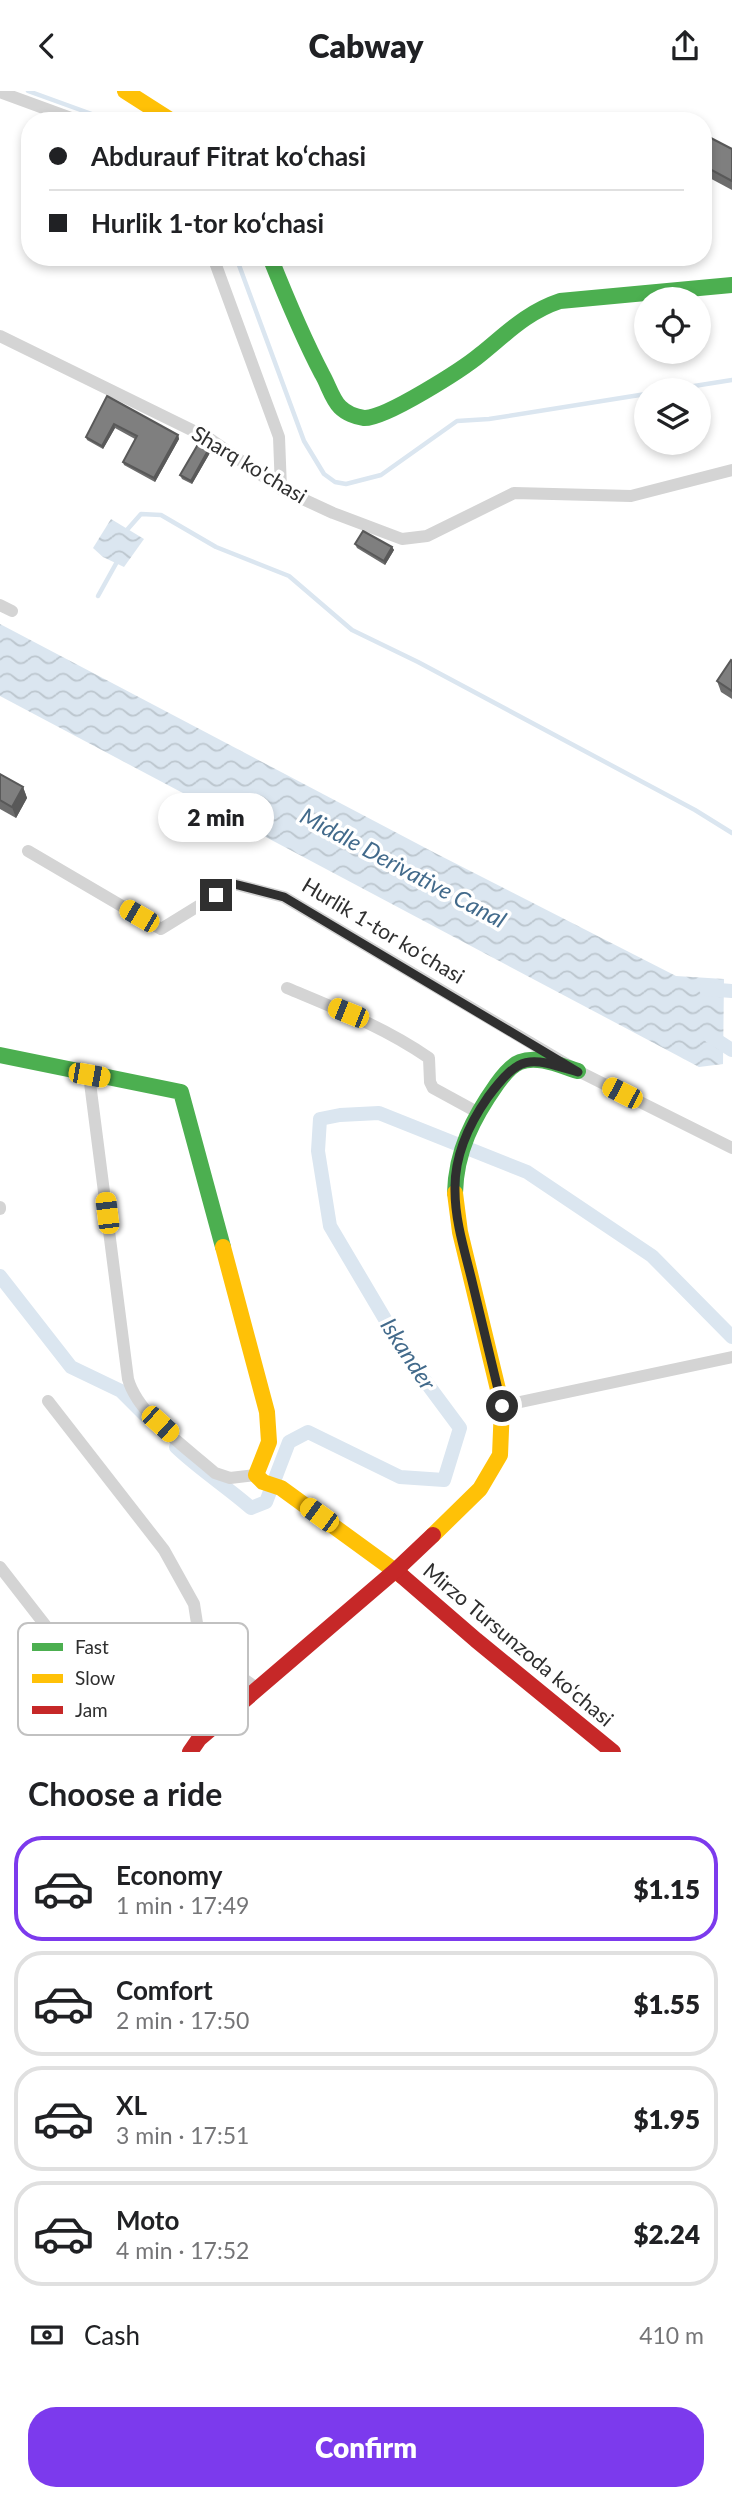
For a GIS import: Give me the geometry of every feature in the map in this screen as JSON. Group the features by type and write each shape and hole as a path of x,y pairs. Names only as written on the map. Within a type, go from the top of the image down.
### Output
{"street":[{"path":"125,91 158,112"},
{"path":"0,92 54,112"},
{"path":"216,266 279,437 281,489"},
{"path":"273,266 296,324 339,406 349,413 366,418 381,414 406,401 480,355 505,331 529,313 545,306 560,301 732,285"},
{"name":"Sharq ko'chasi","path":"0,336 211,439 281,489 333,513 402,539 427,536 514,493 631,496 732,470"},
{"name":"Hurlik 1-tor ko‘chasi","path":"28,851 161,929 234,884 284,897 578,1072 732,1148"},
{"path":"287,988 399,1037 429,1058 430,1082 433,1088 477,1112"},
{"path":"0,1055 89,1075 178,1090 183,1096 267,1412 269,1442 259,1479 230,1478 215,1473 142,1407 132,1394 89,1075"},
{"name":"Hurlik 1-tor ko‘chasi","path":"248,1697 396,1570 480,1489 500,1455 502,1406 460,1232 455,1191 458,1160 477,1112 501,1079 519,1062 541,1060 578,1072"},
{"path":"502,1406 731,1357"},
{"path":"48,1401 164,1550 194,1604 197,1623"},
{"name":"Mirzo Tursunzoda ko‘chasi","path":"259,1479 281,1487 396,1570 476,1640 613,1752"},
{"path":"0,1567 43,1623"},
{"path":"248,1682 258,1689"},
{"name":"Hurlik 1-tor ko‘chasi","path":"190,1752 204,1735"}],"water":[{"path":"111,519 144,539 124,567 103,557 93,548"},
{"name":"Middle Derivative Canal","path":"0,624 435,853 676,976 724,979 723,1064 699,1067 0,696"}],"building":[{"path":"712,139 732,149 732,181 712,170"},
{"path":"107,396 178,435 154,478 123,462 137,436 114,424 102,446 86,437"},
{"path":"200,441 210,447 191,481 180,475"},
{"path":"363,531 392,547 384,561 355,544"},
{"path":"732,661 732,691 717,681"},
{"path":"0,774 23,787 12,807 0,800"}],"waterway":[{"path":"28,91 86,112"},
{"path":"239,266 304,441 324,474 335,482 346,484 381,475 457,421 489,419 634,396"},
{"path":"711,383 732,380"},
{"path":"126,531 141,514 161,515 216,547 289,576 352,630 418,662 695,810 732,833"},
{"path":"98,596 118,560"},
{"path":"706,989 732,991"},
{"name":"Middle Derivative Canal","path":"710,1036 732,1050"},
{"name":"Iskander","path":"176,1447 251,1508 266,1502 289,1442 308,1432 400,1477 444,1480 460,1428 408,1358 330,1226 318,1151 320,1119 340,1115 379,1113 527,1172 652,1256 732,1337"},
{"name":"Iskander","path":"0,1276 71,1367 121,1391 145,1415"}],"traffic: fast":[{"path":"274,266 301,331 335,400 345,411 364,418 389,411 424,392 472,361 527,317 560,301 732,285"},
{"path":"0,1055 181,1092 223,1247"},
{"path":"455,1193 459,1163 467,1135 488,1097 507,1072 527,1060 549,1062 578,1071"}],"traffic: slow":[{"path":"125,91 158,112"},
{"path":"433,1535 480,1489 500,1455 502,1406 460,1232 455,1193"},
{"path":"223,1247 267,1412 269,1442 256,1475 263,1482 281,1488 402,1576"}],"traffic: jam":[{"path":"248,1697 433,1535"},
{"path":"402,1576 613,1752"},
{"path":"190,1752 204,1735"}],"route":[{"path":"216,895 234,884 284,897 578,1072 541,1060 519,1062 501,1079 477,1112 458,1160 455,1191 460,1232 502,1406"}]}
